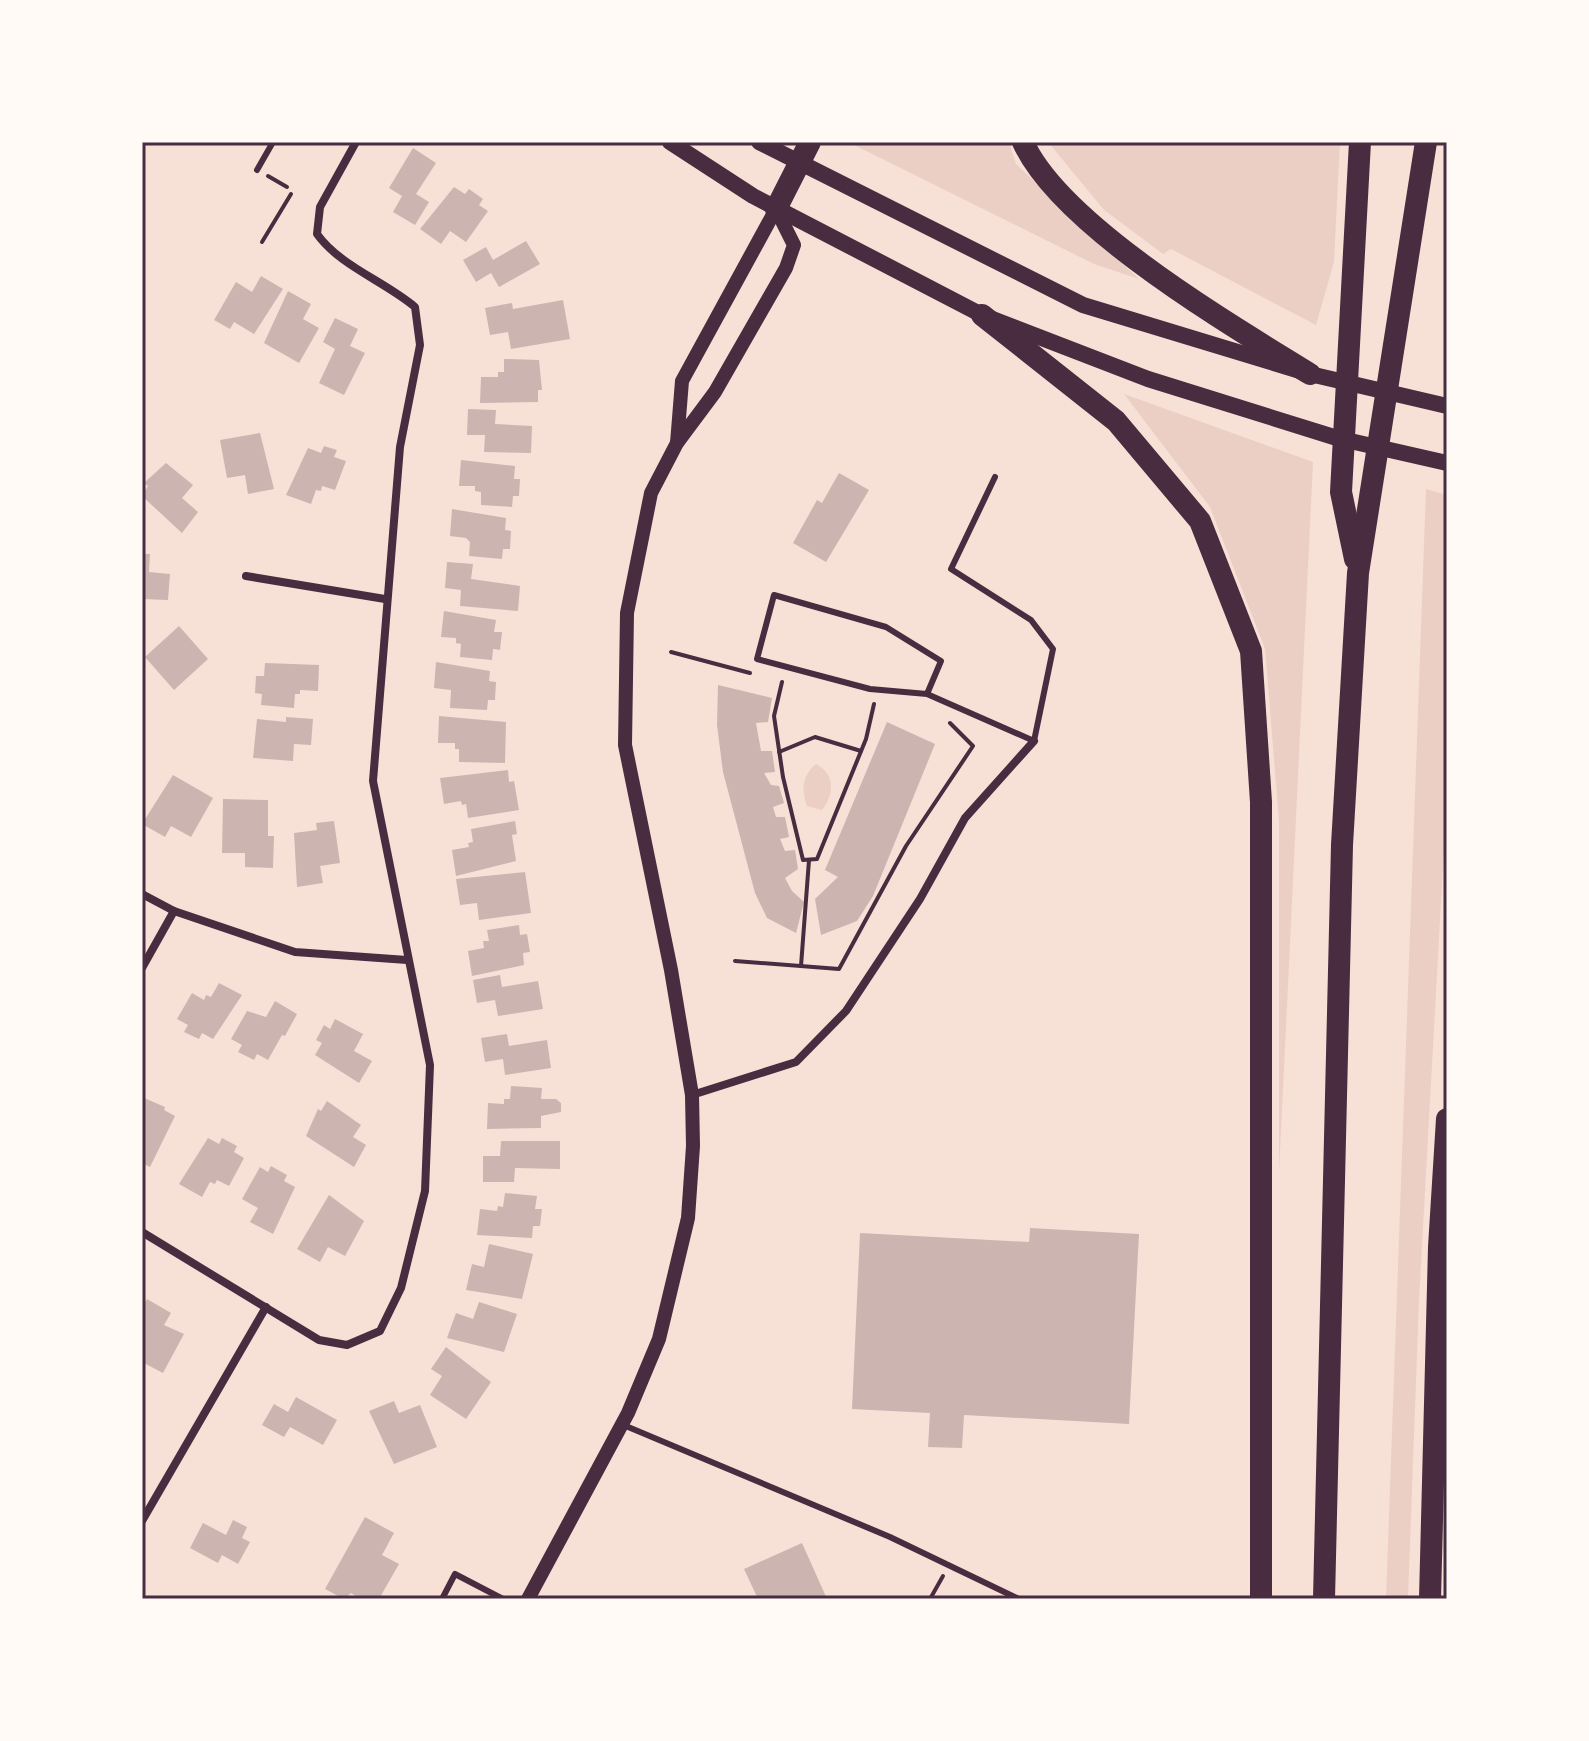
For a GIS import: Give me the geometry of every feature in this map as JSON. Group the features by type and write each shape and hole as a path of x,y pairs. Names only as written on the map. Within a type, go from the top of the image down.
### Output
{"highway":[{"path":"776,209 810,142"},
{"path":"1023,142 1034,166 1121,248 1204,307 1310,374"},
{"path":"1358,573 1341,492 1360,142"},
{"path":"1324,1599 1342,845 1358,573 1426,142"},
{"path":"982,315 1116,421 1200,521 1251,651 1261,802 1261,1599"},
{"path":"1430,1599 1439,1247 1447,1119"}],"main road":[{"path":"670,142 776,209 982,315 1148,379 1337,438 1447,463"},
{"path":"759,142 1083,305 1310,374 1447,406"}],"street":[{"path":"142,1232 319,1340 347,1345 380,1331 401,1288 425,1191 430,1065 373,781 385,599 400,447 420,345 415,307 395,290 338,256 317,234 315,221 320,207 356,142"},
{"path":"677,443 682,381 776,209"},
{"path":"528,1599 621,1424 659,1339 688,1218 693,1146 692,1095 671,970 625,745 627,613 651,493 677,443 715,392 786,268 794,245 776,209"},
{"path":"246,576 385,599"},
{"path":"692,1095 796,1062 846,1011 920,899 965,818 1034,741"},
{"path":"142,894 174,911 295,952 407,960"},
{"path":"142,968 174,911"},
{"path":"142,1521 266,1307"}],"lane":[{"path":"257,170 273,142"},
{"path":"927,694 941,661 886,627 774,595 757,659 870,689 927,694 1034,741 1053,649 1031,620 951,569 995,477"},
{"path":"621,1424 1019,1599"},
{"path":"442,1599 455,1574 503,1599"}],"path":[{"path":"262,242 291,194"},
{"path":"671,652 755,674"},
{"path":"768,678 784,682 774,716 803,860 817,859 861,751 874,701 885,703"},
{"path":"735,961 839,969 906,846 973,746 941,713"},
{"path":"779,752 815,737 861,751"},
{"path":"801,966 809,860"},
{"path":"930,1599 948,1566"}],"shaded area":[{"path":"848,142 1009,142 1016,164 1139,279 1094,264"},
{"path":"1048,142 1340,142 1334,262 1316,325 1171,249 1163,254 1104,210"},
{"path":"1124,394 1313,462 1279,1173 1279,821 1265,649 1210,507"},
{"path":"1426,489 1447,495 1447,794 1419,1300 1408,1599 1386,1599"},
{"path":"816,764 827,774 831,785 829,798 822,810 807,806 804,794 805,778"}],"building":[{"path":"413,148 436,163 416,194 429,202 415,225 393,212 402,196 389,188"},
{"path":"454,187 465,194 469,189 483,199 479,205 488,211 466,242 450,231 441,244 420,229"},
{"path":"526,241 540,264 499,287 491,273 476,282 463,260 486,247 493,260"},
{"path":"261,276 283,289 254,334 234,322 230,329 214,320 236,282 252,292"},
{"path":"288,291 311,304 303,319 319,328 299,363 264,343"},
{"path":"563,300 570,339 511,349 508,332 490,335 485,308 512,303 513,309"},
{"path":"335,318 358,329 350,346 365,353 344,395 319,383 335,349 323,342"},
{"path":"504,359 539,360 542,390 538,390 538,402 480,403 481,377 498,377 498,372 504,372"},
{"path":"468,409 496,410 495,424 532,426 531,453 484,452 485,435 467,435"},
{"path":"260,433 274,489 248,494 245,475 227,478 220,440"},
{"path":"324,446 337,450 334,457 346,461 335,490 322,486 321,491 316,490 311,504 286,495 308,448 321,453"},
{"path":"461,460 515,466 514,479 520,479 519,496 513,496 512,507 481,505 481,492 475,491 475,486 459,486"},
{"path":"166,463 193,485 182,498 198,512 182,533 142,496 148,486 144,483"},
{"path":"839,473 869,490 826,562 793,543 817,500 822,503"},
{"path":"452,509 506,518 505,530 511,531 510,549 503,549 502,559 469,556 470,542 466,538 450,536"},
{"path":"142,554 150,554 149,572 170,574 168,600 142,599"},
{"path":"447,562 473,564 471,579 520,586 518,611 460,606 461,590 445,588"},
{"path":"444,611 496,620 494,632 502,632 500,650 493,649 492,660 460,657 461,644 456,643 456,638 441,637"},
{"path":"179,626 208,659 174,690 145,657"},
{"path":"436,662 490,671 489,681 496,682 495,700 488,700 487,710 450,708 451,690 434,688"},
{"path":"265,663 319,665 318,691 300,690 300,694 295,694 294,708 261,705 262,694 255,693 256,676 264,676"},
{"path":"718,685 772,698 768,722 756,723 761,751 772,751 775,772 764,773 771,785 779,786 784,803 773,807 776,817 785,817 789,837 780,839 785,851 795,850 798,869 785,878 792,891 804,902 796,933 767,918 755,893 723,772 717,725"},
{"path":"439,716 506,722 505,763 459,762 459,749 455,749 455,743 438,743"},
{"path":"286,717 313,719 311,745 294,744 293,761 253,758 257,719 286,722"},
{"path":"887,722 935,744 873,896 857,921 821,935 815,899 838,877 825,870"},
{"path":"508,770 509,782 514,781 519,810 468,818 466,804 462,805 461,801 444,804 440,778"},
{"path":"173,775 213,798 191,837 171,826 165,837 142,824"},
{"path":"223,799 268,800 268,836 274,836 273,868 245,867 245,853 222,853"},
{"path":"334,821 340,863 320,866 323,883 297,887 294,833 317,830 316,823"},
{"path":"515,821 517,834 512,835 516,861 456,876 452,850 469,847 468,843 473,842 471,829"},
{"path":"525,872 531,913 479,920 477,903 460,905 456,879"},
{"path":"519,925 520,935 527,934 530,952 523,953 524,965 472,976 468,951 484,948 483,941 489,941 487,930"},
{"path":"500,975 502,987 538,981 543,1009 498,1016 495,1000 477,1003 473,980"},
{"path":"219,983 242,995 213,1039 202,1033 199,1039 184,1032 188,1025 177,1019 192,993 204,1000 206,995 211,997"},
{"path":"275,1001 297,1014 268,1060 257,1054 254,1060 238,1052 242,1045 231,1039 247,1011 266,1017"},
{"path":"335,1019 363,1034 354,1051 372,1061 359,1083 315,1055 322,1043 316,1040 324,1025 330,1029"},
{"path":"507,1034 509,1046 547,1040 551,1068 505,1075 503,1059 485,1062 481,1038"},
{"path":"511,1086 542,1088 541,1099 556,1099 561,1103 561,1112 541,1116 541,1128 487,1129 488,1103 504,1104 504,1099 510,1099"},
{"path":"142,1097 165,1107 164,1110 175,1116 150,1167 142,1163"},
{"path":"327,1101 361,1125 353,1137 366,1145 354,1167 306,1136 318,1109 321,1111"},
{"path":"208,1138 219,1144 222,1138 237,1146 234,1152 244,1158 229,1186 217,1180 215,1184 210,1182 202,1197 179,1184"},
{"path":"501,1141 560,1141 560,1169 515,1168 514,1182 483,1182 483,1156 500,1156"},
{"path":"271,1166 287,1175 284,1181 295,1187 273,1234 250,1222 258,1208 242,1199 260,1167 268,1172"},
{"path":"505,1193 537,1196 535,1209 542,1209 540,1226 533,1226 532,1238 477,1235 480,1209 497,1211 498,1206 503,1207"},
{"path":"329,1195 364,1221 345,1256 328,1247 320,1262 297,1249"},
{"path":"1030,1228 1139,1234 1129,1424 964,1415 962,1448 928,1447 930,1413 852,1409 860,1233 1029,1242"},
{"path":"489,1244 533,1254 522,1299 466,1290 472,1264 484,1267"},
{"path":"147,1299 171,1313 164,1325 184,1334 163,1373 142,1362 142,1308"},
{"path":"479,1302 517,1314 504,1352 447,1338 456,1313 473,1319"},
{"path":"446,1347 491,1382 466,1419 430,1395 442,1376 431,1369"},
{"path":"296,1397 337,1420 323,1445 290,1427 284,1437 262,1425 274,1404 288,1412"},
{"path":"394,1401 399,1413 420,1405 437,1447 394,1464 369,1411"},
{"path":"365,1517 394,1533 382,1555 399,1564 379,1599 361,1599 351,1593 344,1599 325,1589"},
{"path":"233,1520 247,1527 242,1538 250,1542 238,1564 222,1555 218,1563 190,1548 203,1523 226,1535"},
{"path":"802,1543 827,1599 758,1599 744,1569"}]}
